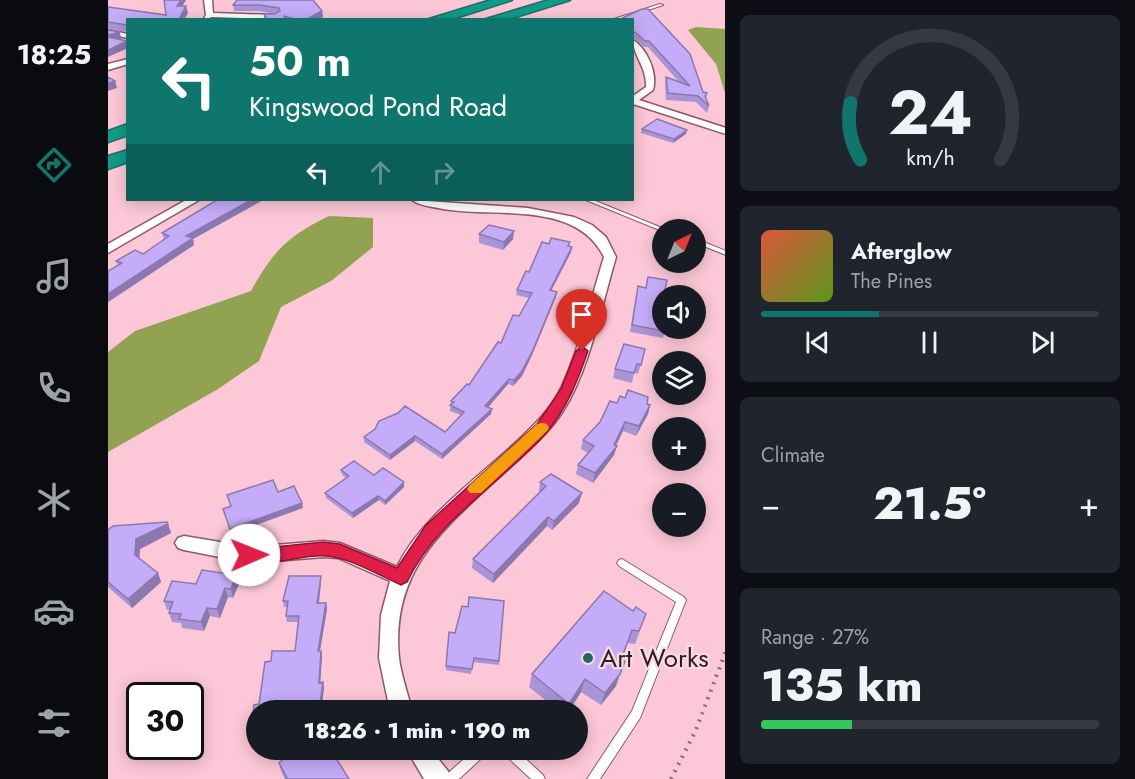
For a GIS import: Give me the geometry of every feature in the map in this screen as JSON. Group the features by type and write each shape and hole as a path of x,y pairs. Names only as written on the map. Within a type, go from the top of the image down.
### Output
{"highway":[{"path":"439,18 506,0"},
{"path":"496,18 564,0"},
{"path":"108,137 126,130"},
{"path":"108,163 126,156"}],"street":[{"path":"208,0 208,17 275,17"},
{"path":"108,32 126,36"},
{"path":"634,44 647,64 651,82 650,88 634,99"},
{"path":"108,67 126,62"},
{"path":"634,100 725,131"},
{"path":"108,249 191,201"},
{"path":"398,700 388,658 391,615 401,577 414,552 431,530 542,428 557,408 575,371 610,257 604,243 584,227 529,206 468,209 423,201"},
{"path":"184,543 249,555 284,554 323,549 340,550 401,577"},
{"path":"423,760 440,779"}],"lane":[{"path":"619,18 661,5"},
{"path":"592,201 652,225"},
{"path":"706,246 725,253"},
{"path":"592,779 636,714 681,600 622,563"},
{"path":"450,779 471,760"},
{"path":"519,760 539,779"}],"path":[{"path":"671,779 695,732 725,654"}],"shaded area":[{"path":"696,27 725,29 725,93 716,64 688,30"},
{"path":"329,216 373,218 373,247 331,281 281,307 259,361 218,389 108,452 108,352 135,331 251,291 267,265 283,246"}],"building":[{"path":"164,0 181,0 177,6 186,6 180,17 183,18 126,18 126,25 108,22 108,7 166,15"},
{"path":"237,0 313,0 322,11 309,18 284,16 284,18 266,18 264,14 275,14 280,11 279,8 233,5"},
{"path":"642,9 648,9 690,54 703,92 707,93 705,96 709,106 698,96 668,93 666,77 690,86 649,41 645,41 634,33 634,18 622,18"},
{"path":"108,30 120,32 108,35"},
{"path":"108,37 126,41 126,41 108,50"},
{"path":"657,119 687,130 674,139 642,129"},
{"path":"215,201 249,201 186,236 193,238 108,294 108,271 122,263 116,261 135,250 143,254 169,236 162,233"},
{"path":"489,225 514,231 504,242 479,234"},
{"path":"551,238 570,242 568,246 572,247 550,290 557,292 522,371 514,380 509,379 485,406 492,409 442,454 415,436 390,455 364,437 375,429 379,421 398,413 405,406 445,432 464,412 450,405 454,402 451,401 467,384 469,385 498,342 501,343 513,315 519,316 532,293 517,290 526,271 529,272 542,242 549,244"},
{"path":"648,277 667,280 666,285 652,285 652,329 632,325 638,286 646,288"},
{"path":"624,344 645,349 641,365 637,364 634,373 615,369"},
{"path":"628,390 648,397 647,404 650,405 639,426 625,422 614,445 617,446 595,473 578,465 594,446 583,440 600,422 610,401 617,403 620,396 625,398"},
{"path":"354,461 374,475 383,468 404,482 385,501 378,496 352,513 325,493 349,476 341,470"},
{"path":"551,474 582,493 554,521 548,517 494,574 473,559 546,486 540,482"},
{"path":"273,480 278,492 294,486 302,503 230,529 223,509 231,506 227,495"},
{"path":"167,522 168,524 136,539 135,555 158,573 128,599 108,582 108,530 113,526"},
{"path":"202,570 236,575 231,589 225,588 217,609 207,608 201,622 179,619 181,614 169,613 173,602 164,601 172,581 196,584"},
{"path":"289,576 321,576 317,603 326,603 318,651 321,651 319,683 323,682 321,700 260,700 265,662 271,661 272,651 295,651 299,616 286,616 288,601 283,601"},
{"name":"Art Works","path":"604,591 633,611 636,607 646,614 639,631 632,630 621,660 625,661 620,674 605,693 585,679 572,700 564,700 532,674"},
{"path":"469,597 504,601 499,661 474,658 472,669 446,666 449,632 455,633 462,606 468,607"},
{"path":"282,760 337,760 349,779 285,779 287,778 279,763"}],"slow traffic":[{"path":"475,489 542,428"}],"place":[{"name":"Art Works","path":"588,658"}],"route":[{"path":"249,555 284,554 323,549 340,550 401,577 409,560 431,530 542,428 568,390 582,351"}]}
